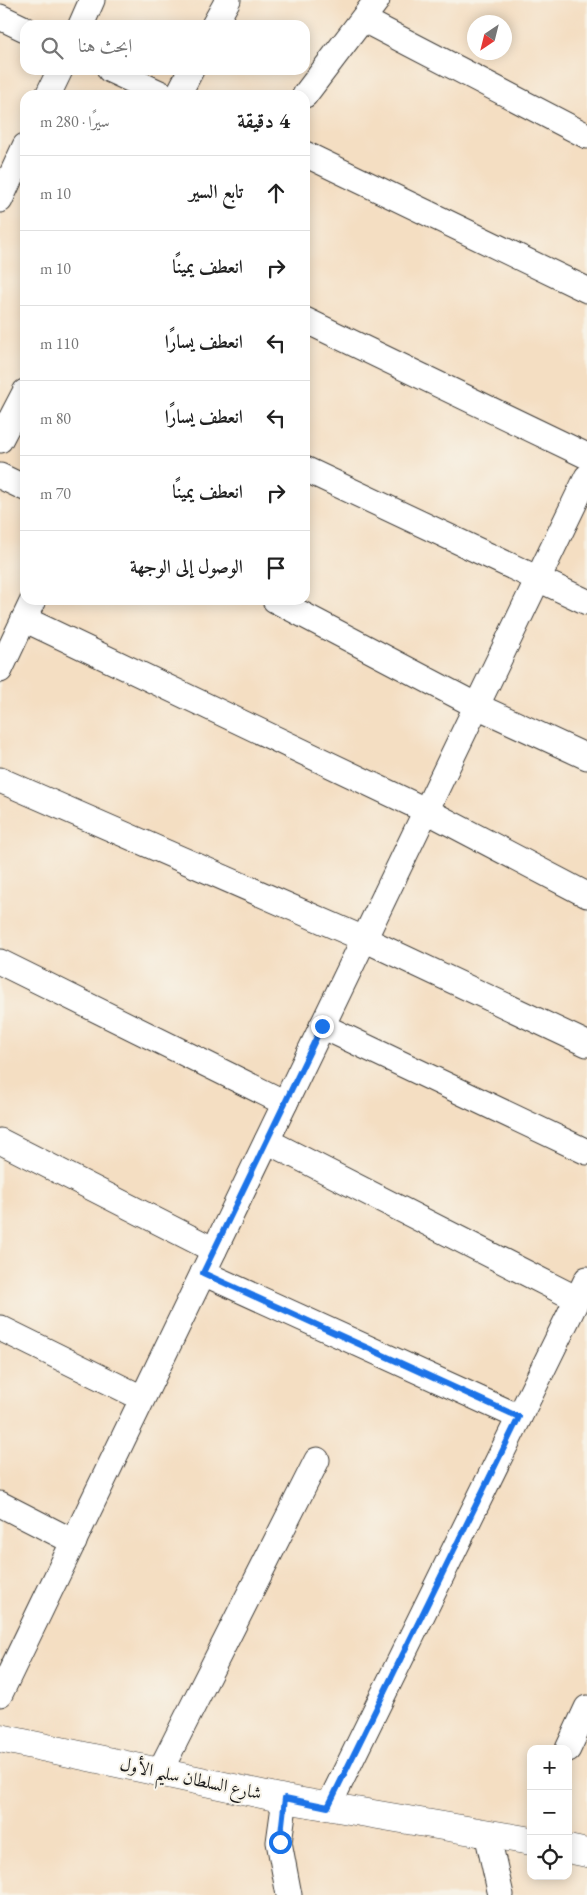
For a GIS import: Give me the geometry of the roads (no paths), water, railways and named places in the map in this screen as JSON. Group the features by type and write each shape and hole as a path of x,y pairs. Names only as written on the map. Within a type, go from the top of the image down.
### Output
{"street":[{"path":"83,20 92,0"},
{"path":"217,20 228,0"},
{"path":"309,90 364,20 377,0"},
{"path":"0,17 20,27"},
{"path":"364,20 587,136"},
{"path":"50,90 58,75"},
{"path":"121,75 153,90"},
{"path":"181,90 188,75"},
{"path":"310,156 587,290"},
{"path":"0,200 20,157"},
{"path":"310,322 587,456"},
{"path":"0,440 20,402"},
{"path":"310,470 587,602"},
{"path":"0,476 20,486"},
{"path":"0,1694 10,1650 74,1542 587,477"},
{"path":"285,605 477,706 587,757"},
{"path":"0,670 29,609 427,811 587,895"},
{"path":"0,780 364,939 587,1044"},
{"path":"0,962 285,1103"},
{"path":"322,1026 587,1152"},
{"path":"0,1141 214,1250"},
{"path":"267,1141 582,1289 328,1807"},
{"path":"203,1273 519,1417"},
{"path":"0,1328 142,1398"},
{"path":"160,1771 317,1460"},
{"path":"0,1504 74,1542"},
{"path":"570,1745 587,1708"},
{"name":"شارع السلطان سليم الأول","path":"0,1738 328,1807 487,1833 527,1837"},
{"path":"285,1798 280,1842 289,1895"},
{"path":"487,1833 501,1895"},
{"path":"572,1850 587,1853"}]}
